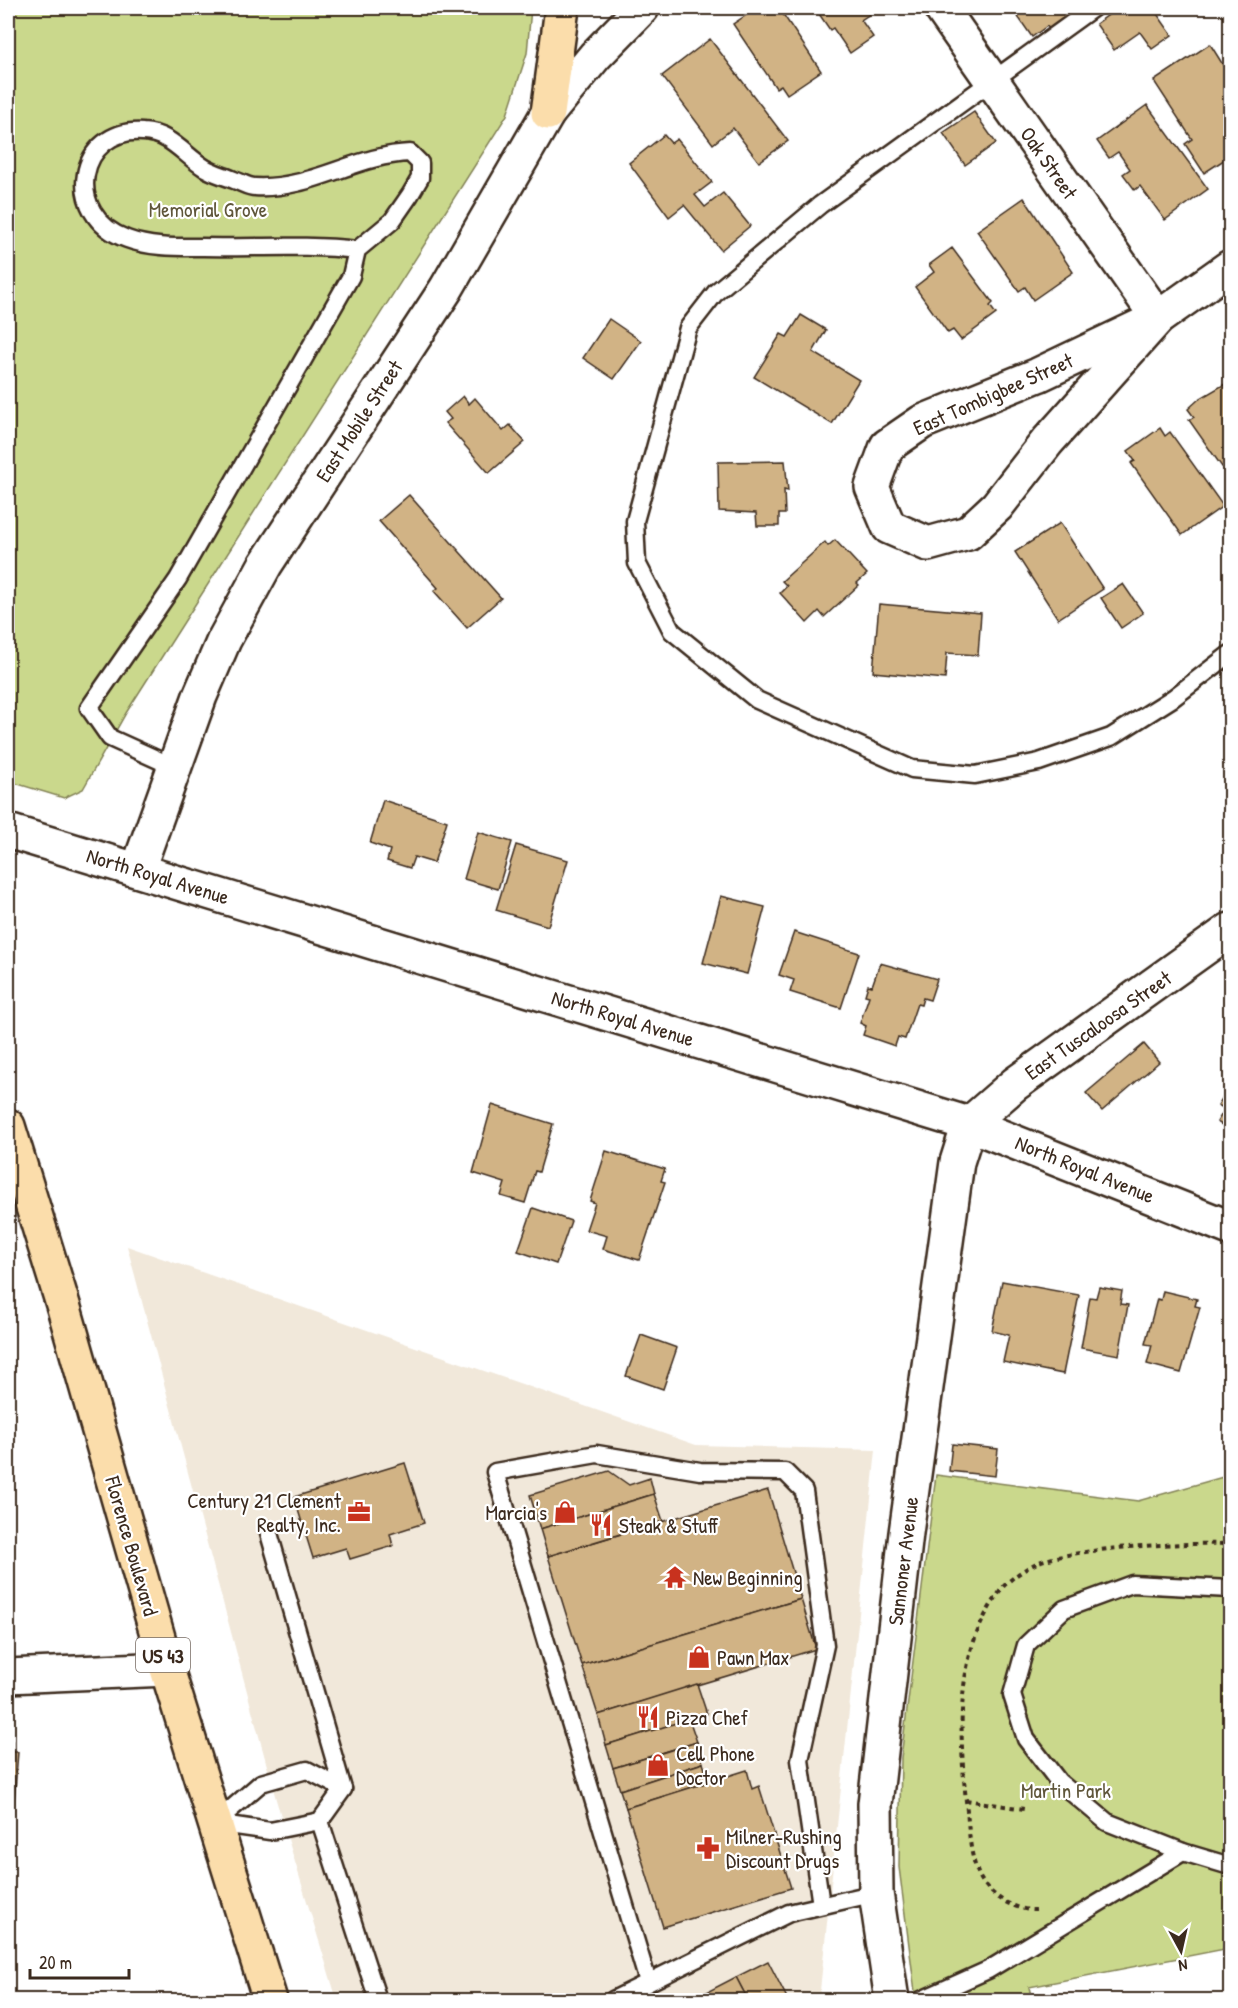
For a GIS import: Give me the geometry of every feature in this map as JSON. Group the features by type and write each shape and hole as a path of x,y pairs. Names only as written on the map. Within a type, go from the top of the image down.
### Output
{"highway":[{"path":"548,113 562,8"},
{"name":"Florence Boulevard","path":"8,1126 64,1308 167,1669 270,2001"}],"street":[{"name":"East Mobile Street","path":"138,869 200,696 224,640 265,565 446,289 548,113 596,56 642,8"},
{"name":"Oak Street","path":"940,8 1158,318"},
{"name":"East Tombigbee Street","path":"1158,318 1047,442 998,506 968,533 928,544 889,527 872,486 887,446 922,422 1038,375 1158,318 1230,267"},
{"name":"North Royal Avenue","path":"8,831 969,1124 1230,1228"},
{"name":"East Tuscaloosa Street","path":"969,1124 1015,1084 1230,930"},
{"name":"Sannoner Avenue","path":"892,2001 876,1893 875,1804 906,1533 957,1162 969,1124"},
{"path":"8,1677 167,1669"}],"lane":[{"path":"1094,8 820,205 716,292 688,328 635,521 637,563 672,630 757,700 912,769 975,775 1039,762 1101,740 1173,698 1230,654"},
{"path":"174,767 110,738 89,708 178,579 351,276 357,250 392,221 420,178 420,163 410,153 393,154 296,184 253,187 205,168 172,140 143,131 109,138 90,159 84,193 94,219 125,239 154,247 285,249 322,246 357,250"},
{"path":"648,1982 495,1472 597,1454 700,1471 785,1472 804,1491 825,1645 800,1760 821,1905"},
{"path":"268,1530 343,1789"},
{"path":"1230,1589 1132,1584 1064,1609 1026,1645 1012,1695 1026,1739 1059,1782 1107,1822 1183,1852 1230,1866"},
{"path":"214,1823 261,1783 307,1770 343,1789"},
{"path":"214,1823 270,1831 320,1821 343,1789"},
{"path":"320,1821 378,2001"},
{"path":"921,2001 988,1970 1183,1852"},
{"path":"613,2001 789,1914 876,1893"}],"path":[{"path":"1046,1910 1028,1911 996,1897 978,1874 969,1836 961,1720 965,1681 974,1644 985,1615 1005,1584 1042,1561 1105,1550 1230,1544"},
{"path":"966,1800 1024,1809"}],"shaded area":[{"path":"127,1246 696,1445 876,1450 819,2000 337,2000 277,1803"}],"green space":[{"name":"Memorial Grove","path":"8,8 531,8 527,53 507,115 126,713 83,789 64,798 8,781"},
{"name":"Martin Park","path":"936,1475 1138,1501 1230,1475 1230,1948 1029,1987 1032,2000 916,2000 899,1867 901,1758"}],"building":[{"path":"757,8 779,8 821,71 787,94 781,85 776,88 733,24"},
{"path":"815,8 879,8 861,20 873,37 850,53 833,28 830,30"},
{"path":"1012,8 1080,8 1049,29 1047,26 1032,37"},
{"path":"1118,8 1153,8 1172,35 1152,49 1140,32 1114,50 1096,24"},
{"path":"710,39 788,141 759,162 733,128 713,144 662,76"},
{"path":"1210,44 1230,76 1230,156 1204,173 1185,144 1192,139 1154,81"},
{"path":"1147,105 1208,189 1165,220 1140,186 1135,190 1123,174 1130,169 1118,152 1109,158 1097,141"},
{"path":"974,112 996,143 965,165 943,133"},
{"path":"664,135 671,143 677,139 712,182 695,195 705,207 723,193 750,226 721,250 684,205 669,217 629,163"},
{"path":"1024,198 1073,272 1033,300 1025,287 1019,291 977,231"},
{"path":"952,248 993,303 990,306 996,314 961,340 953,330 948,333 915,287 934,272 929,265"},
{"path":"801,315 826,330 813,352 859,380 832,424 754,377 781,334 787,337"},
{"path":"609,319 641,341 614,379 583,358"},
{"path":"1230,381 1230,461 1222,467 1189,420 1194,417 1188,409 1199,399"},
{"path":"463,396 469,404 475,398 503,431 510,425 525,442 489,473 445,423 451,419 445,412"},
{"path":"1160,428 1165,436 1170,432 1223,506 1182,535 1131,463 1135,461 1128,451"},
{"path":"785,461 788,491 784,490 785,514 779,514 779,526 757,526 756,513 719,511 718,462"},
{"path":"409,495 501,598 467,628 434,591 438,588 379,521"},
{"path":"1060,523 1103,589 1058,619 1015,552"},
{"path":"835,540 867,574 857,583 859,585 824,617 819,611 807,623 780,593 787,586 782,581 825,542 828,546"},
{"path":"1123,584 1143,613 1121,628 1101,598"},
{"path":"879,604 981,613 978,655 947,653 945,679 873,672"},
{"path":"383,800 447,821 434,863 414,857 410,868 387,861 390,850 370,843"},
{"path":"478,832 512,842 498,889 464,879"},
{"path":"516,845 568,860 548,926 496,910"},
{"path":"721,896 765,907 747,974 703,963"},
{"path":"794,932 859,953 841,1008 790,992 794,980 779,975"},
{"path":"880,963 937,979 930,1000 923,998 921,1005 917,1004 905,1039 898,1037 895,1046 863,1035 866,1026 860,1023 869,996 865,995 868,985 872,986"},
{"path":"1144,1044 1159,1062 1102,1111 1086,1093"},
{"path":"1230,1086 1230,1130 1217,1122 1225,1109 1218,1105"},
{"path":"492,1105 553,1124 539,1172 535,1171 525,1203 501,1196 505,1183 473,1173"},
{"path":"606,1151 665,1169 661,1181 665,1182 639,1260 603,1249 607,1236 586,1230 595,1203 590,1201"},
{"path":"533,1208 571,1221 556,1264 518,1251"},
{"path":"1002,1281 1079,1295 1063,1374 1003,1362 1009,1335 992,1331"},
{"path":"1099,1287 1122,1291 1120,1304 1128,1305 1119,1355 1081,1348 1090,1297 1096,1298"},
{"path":"1163,1291 1197,1299 1195,1306 1200,1307 1181,1373 1147,1364 1152,1345 1145,1344 1157,1299 1161,1300"},
{"path":"641,1335 677,1348 663,1389 626,1376"},
{"path":"952,1444 998,1449 995,1476 949,1471"},
{"name":"Century 21 Clement Realty, Inc.","path":"405,1463 424,1523 390,1534 393,1546 350,1559 346,1548 313,1558 294,1497"},
{"name":"Marcia's","path":"609,1471 629,1485 650,1478 654,1494 540,1529 530,1495"},
{"name":"New Beginning","path":"768,1490 801,1599 582,1665 548,1556"},
{"name":"Steak & Stuff","path":"654,1494 663,1521 548,1556 540,1529"},
{"name":"Pawn Max","path":"801,1599 816,1649 598,1715 582,1665"},
{"name":"Pizza Chef","path":"697,1684 707,1714 606,1745 598,1715"},
{"path":"689,1719 697,1742 613,1768 606,1745"},
{"path":"8,1741 12,1741 12,1752 18,1752 13,1814 8,1813"},
{"name":"Cell Phone Doctor","path":"697,1742 703,1763 620,1790 613,1768"},
{"path":"703,1763 709,1782 626,1808 620,1790"},
{"name":"Milner-Rushing Discount Drugs","path":"747,1770 752,1789 759,1786 791,1888 663,1927 626,1808"},
{"path":"768,1961 788,2000 748,2000 736,1977"},
{"path":"736,1977 748,2000 708,2000 705,1993"},
{"path":"705,1993 708,2000 689,2000"}],"place":[{"name":"Century 21 Clement Realty, Inc.","path":"359,1512"},
{"name":"Marcia's","path":"565,1512"},
{"name":"Steak & Stuff","path":"601,1525"},
{"name":"New Beginning","path":"675,1577"},
{"name":"Pawn Max","path":"699,1657"},
{"name":"Pizza Chef","path":"648,1717"},
{"name":"Cell Phone Doctor","path":"658,1765"},
{"name":"Milner-Rushing Discount Drugs","path":"708,1848"}]}
